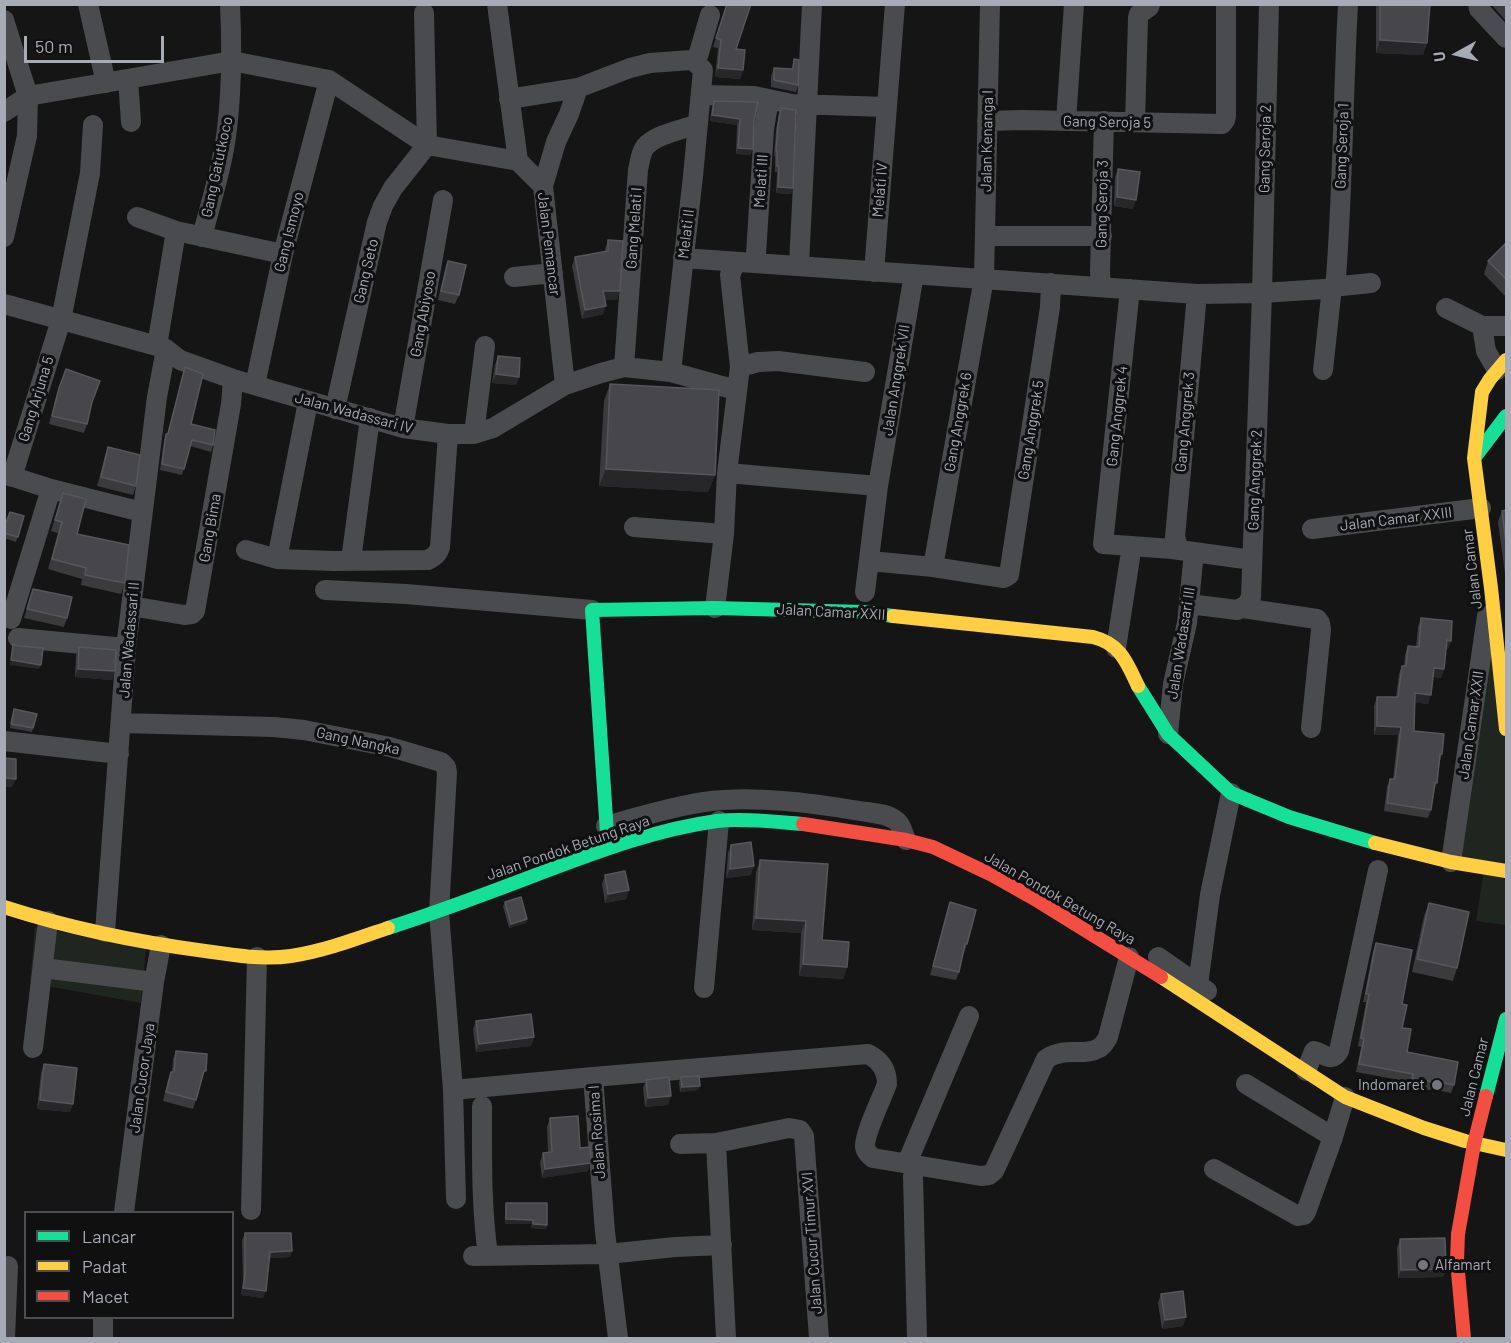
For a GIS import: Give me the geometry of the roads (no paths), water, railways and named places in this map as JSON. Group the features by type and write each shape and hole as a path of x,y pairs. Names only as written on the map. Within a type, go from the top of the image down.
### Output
{"street":[{"path":"88,4 106,83"},
{"name":"Gang Gatutkoco","path":"202,237 225,146 232,61 230,4"},
{"path":"4,112 28,96 232,61 329,80 427,145 518,161 497,4"},
{"path":"799,265 812,4"},
{"name":"Melati IV","path":"874,272 895,4"},
{"name":"Jalan Kenanga I","path":"984,278 990,4"},
{"path":"1066,121 1074,4"},
{"path":"1135,122 1138,18 1139,14 1150,4"},
{"name":"Gang Seroja 5","path":"987,121 1222,124 1225,120 1226,4"},
{"name":"Gang Seroja 2","path":"1262,293 1269,4"},
{"name":"Gang Seroja 1","path":"1323,370 1332,287 1336,277 1340,226 1348,4"},
{"path":"1479,6 1506,38"},
{"path":"424,12 427,145"},
{"path":"509,99 578,88 630,68 650,63 681,60 691,60 696,63 710,15"},
{"path":"4,20 28,96 27,136 4,237"},
{"name":"Melati II","path":"671,372 703,70 696,63"},
{"path":"128,79 131,122"},
{"name":"Gang Ismoyo","path":"255,386 283,254 329,80"},
{"path":"543,186 556,142 578,88"},
{"path":"701,94 754,96 792,104 887,107"},
{"name":"Melati III","path":"740,362 730,275 756,254 764,129 769,99"},
{"name":"Gang Seroja 3","path":"1101,286 1104,122"},
{"name":"Gang Melati I","path":"624,367 641,154 646,146 661,137 698,124"},
{"name":"Gang Arjuna 5","path":"8,476 61,320 90,173 93,125"},
{"name":"Gang Seto","path":"335,409 377,222 393,188 427,145"},
{"name":"Jalan Pemancar","path":"518,161 543,186 565,386"},
{"name":"Gang Abiyoso","path":"403,428 443,200"},
{"path":"137,217 176,231 283,254"},
{"name":"Jalan Wadassari II","path":"105,932 126,648 176,231"},
{"path":"985,236 1102,237"},
{"path":"683,258 1197,294 1329,289 1371,283"},
{"path":"514,277 553,273"},
{"name":"Jalan Anggrek VII","path":"865,592 878,486 914,274"},
{"name":"Gang Anggrek 6","path":"933,567 984,278"},
{"name":"Gang Anggrek 5","path":"933,567 1004,578 1010,572 1048,318 1051,283"},
{"name":"Gang Anggrek 4","path":"1130,289 1103,544 1187,551"},
{"name":"Gang Anggrek 2","path":"1243,608 1251,597 1262,293"},
{"name":"Gang Anggrek 3","path":"1187,551 1175,537 1197,294"},
{"name":"Jalan Wadassari IV","path":"4,304 161,348 180,360 308,402 403,428 448,434 474,435 493,428 565,386 624,367 671,372 736,390"},
{"path":"1446,308 1482,326 1506,326"},
{"path":"1482,326 1486,351 1502,365 1485,384 1482,392 1486,408 1495,420 1504,419"},
{"path":"474,435 485,346"},
{"path":"715,608 740,362 778,361 865,372"},
{"name":"Gang Bima","path":"131,606 186,615 195,611 231,404 233,379"},
{"name":"Jalan Camar","path":"1482,392 1474,458 1506,729"},
{"path":"277,559 308,402"},
{"path":"351,560 370,418"},
{"path":"1474,458 1504,419"},
{"path":"246,550 277,559 428,560 434,557 440,546 448,434"},
{"path":"728,473 878,486"},
{"path":"8,476 142,512"},
{"path":"51,489 15,628 126,648"},
{"name":"Jalan Camar XXIII","path":"1312,529 1481,508"},
{"path":"634,527 724,534"},
{"path":"1187,551 1252,560"},
{"name":"Jalan Wadasari III","path":"1168,734 1173,684 1189,604 1187,551"},
{"path":"1130,558 1116,648 1128,664 1137,685 1168,734 1231,793 1289,817 1355,838 1451,862 1506,871"},
{"path":"870,561 933,567"},
{"name":"Jalan Camar XXII","path":"1451,862 1491,588"},
{"path":"325,590 406,594 592,610 608,848"},
{"path":"1189,604 1235,610 1243,608 1317,619 1321,630 1311,728"},
{"name":"Jalan Camar XXII","path":"592,610 715,608 864,612 1093,637 1105,640 1116,648"},
{"name":"Gang Nangka","path":"122,723 293,729 390,747 441,762 446,767 447,773 439,912"},
{"path":"4,741 119,754"},
{"path":"1198,985 1210,895 1231,793"},
{"path":"606,825 707,802 775,801 888,816 898,821 906,840"},
{"name":"Jalan Pondok Betung Raya","path":"4,907 48,921 161,945 212,953 275,957 312,952 439,912 608,848 675,828 719,821 753,820 816,825 906,840 933,847 992,875 1038,901 1345,1097 1386,1115 1474,1144 1506,1150"},
{"path":"704,988 719,821"},
{"path":"1306,1071 1314,1051 1329,1058 1339,1051 1378,870"},
{"path":"439,912 453,1089 456,1199"},
{"path":"33,1048 48,921"},
{"name":"Jalan Cucor Jaya","path":"124,1211 154,982 161,945"},
{"path":"251,1210 257,957"},
{"path":"593,1077 868,1054 876,1058 884,1068 887,1084 867,1136 865,1145 867,1154 873,1158 910,1169 989,1175 994,1171 1046,1059 1053,1054 1093,1051 1102,1048 1108,1037 1129,957"},
{"path":"1158,957 1251,1021"},
{"path":"43,968 154,982"},
{"path":"917,1338 910,1169 969,1016"},
{"name":"Jalan Camar","path":"1464,1338 1457,1261 1458,1234 1474,1144 1506,1019"},
{"name":"Jalan Rosima I","path":"453,1089 593,1077 605,1232 618,1338"},
{"path":"1246,1084 1333,1137"},
{"path":"1214,1169 1301,1216 1306,1212 1345,1097"},
{"path":"482,1106 485,1228 481,1255 608,1254 722,1245"},
{"name":"Jalan Cucur Timur XVI","path":"716,1143 789,1128 800,1130 804,1136 819,1338"},
{"path":"680,1144 716,1143 726,1338"},
{"path":"5,1338 13,1266"},
{"path":"103,1319 104,1338"}],"place":[{"name":"Indomaret","path":"1437,1085"},
{"name":"Alfamart","path":"1423,1265"}]}
